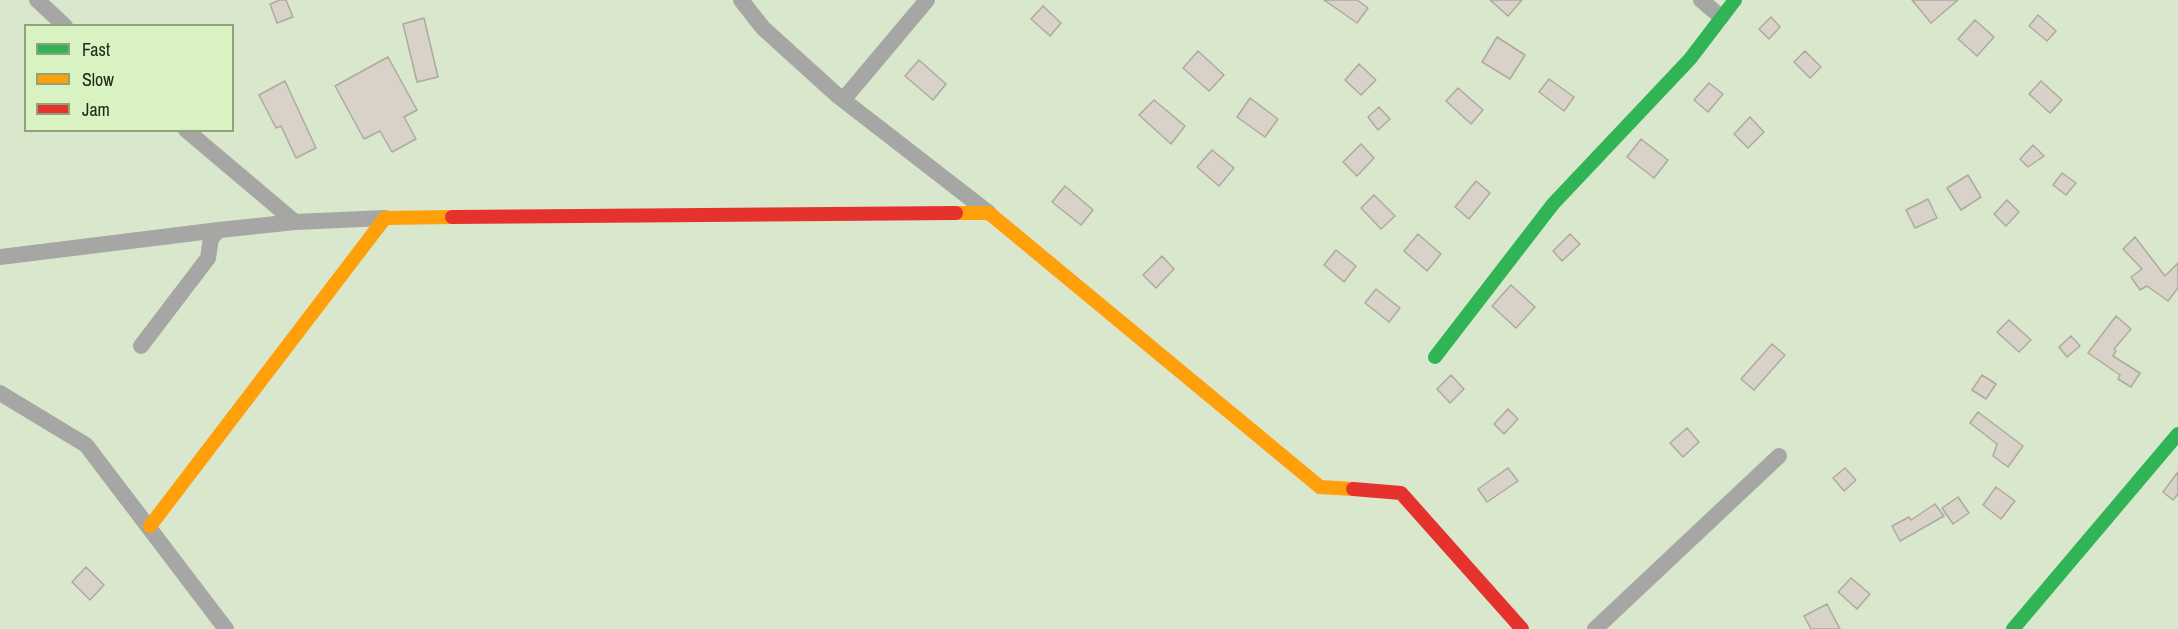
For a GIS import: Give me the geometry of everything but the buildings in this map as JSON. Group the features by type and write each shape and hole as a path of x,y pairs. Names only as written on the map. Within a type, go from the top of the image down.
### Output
{"street":[{"path":"37,0 63,24"},
{"path":"741,0 763,28 843,100 989,213 1320,487 1401,494 1522,629"},
{"path":"843,100 927,0"},
{"path":"1701,0 1721,17"},
{"path":"1435,357 1553,204 1690,59 1735,0"},
{"path":"188,132 295,222"},
{"path":"0,257 295,222 385,218 989,213"},
{"path":"150,526 385,218"},
{"path":"141,346 208,258 211,238 219,230"},
{"path":"0,393 86,445 150,526 225,629"},
{"path":"2013,629 2178,434"},
{"path":"1595,629 1779,456"}],"traffic: fast":[{"path":"1435,357 1553,204 1690,59 1735,0"},
{"path":"2013,629 2178,434"}],"traffic: slow":[{"path":"956,213 989,213 1320,487 1353,489"},
{"path":"150,526 385,218 452,217"}],"traffic: jam":[{"path":"452,217 956,213"},
{"path":"1353,489 1401,493 1522,629"}]}
